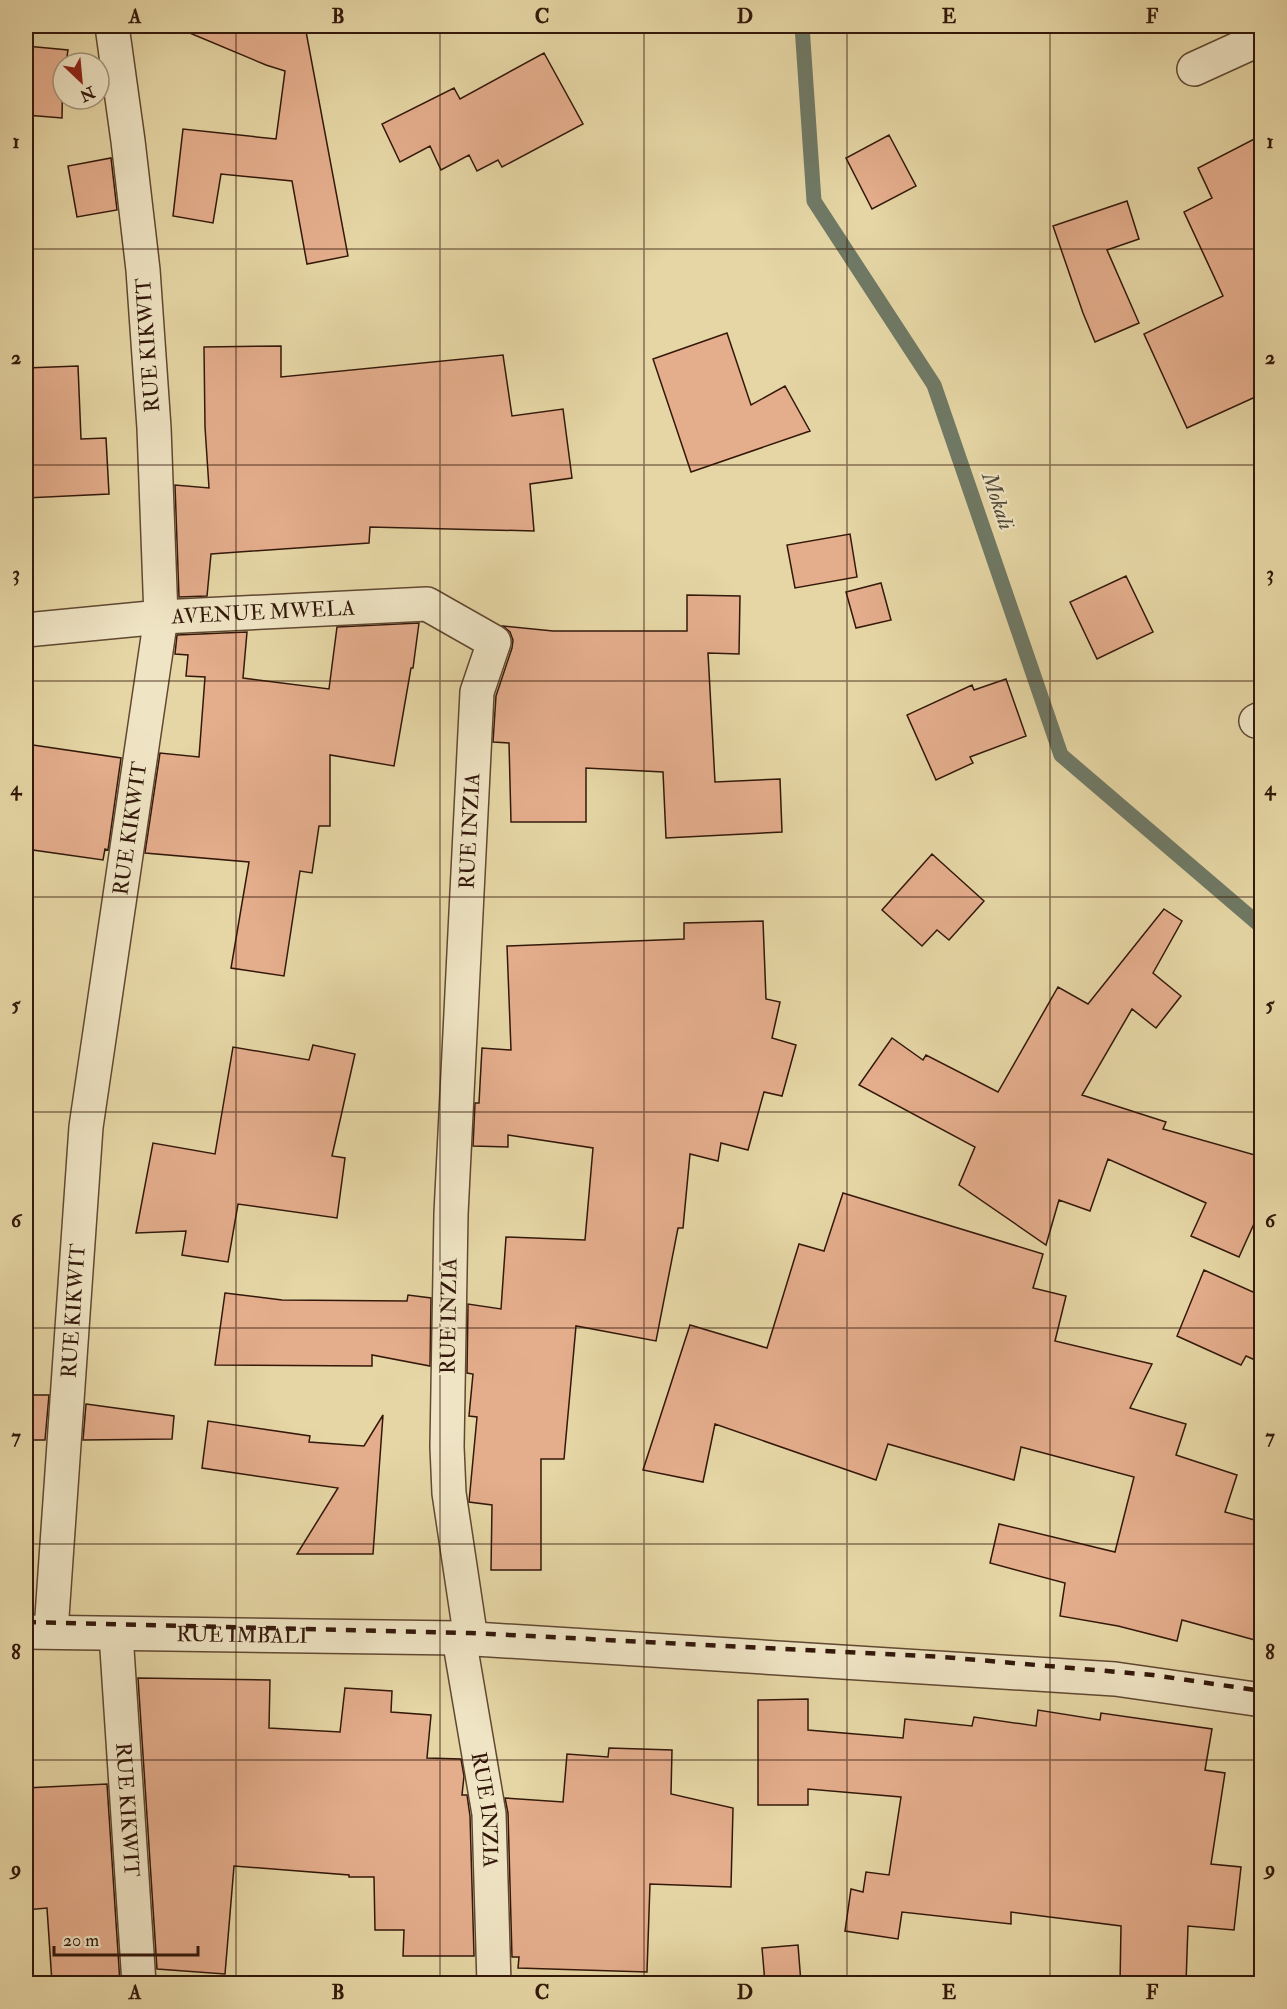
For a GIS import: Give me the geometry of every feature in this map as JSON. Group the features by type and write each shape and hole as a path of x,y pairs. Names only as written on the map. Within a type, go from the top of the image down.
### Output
{"street":[{"name":"RUE KIKWIT","path":"38,1631 86,1127 161,617 154,428 143,270 112,26"},
{"path":"1194,69 1262,38"},
{"name":"AVENUE MWELA","path":"26,630 161,617 427,604 494,642"},
{"name":"RUE INZIA","path":"494,642 477,692 451,1214 447,1447 449,1493 470,1632 459,1638 489,1814 494,1983"},
{"name":"RUE IMBALI","path":"38,1631 459,1638 1115,1679 1262,1700"},
{"name":"RUE KIKWIT","path":"116,1634 139,1983"}],"building":[{"path":"173,26 278,26 291,29 291,26 305,26 348,256 307,264 292,181 221,174 213,223 173,216 183,129 276,139 285,71"},
{"path":"26,46 68,50 51,51 51,111 62,111 62,118 26,115"},
{"path":"544,53 583,124 502,167 498,160 477,171 469,155 441,170 430,146 400,162 382,124 454,88 460,99"},
{"path":"889,135 916,186 872,209 846,158"},
{"path":"1262,135 1262,394 1187,428 1144,334 1223,296 1184,212 1212,198 1198,168"},
{"path":"111,158 117,210 77,217 68,166"},
{"path":"1127,201 1139,239 1107,250 1139,323 1095,342 1053,226"},
{"path":"727,333 751,405 785,386 810,431 691,472 653,359"},
{"path":"281,346 281,377 503,355 512,416 563,409 572,478 530,484 534,531 370,527 369,543 211,554 207,596 179,597 175,485 209,488 205,427 204,347"},
{"path":"78,366 81,439 106,438 109,494 26,498 26,368"},
{"path":"850,534 857,577 795,588 787,545"},
{"path":"1126,576 1153,632 1097,659 1070,602"},
{"path":"881,583 891,620 856,628 846,592"},
{"path":"687,595 740,596 739,654 708,653 715,782 780,779 782,832 666,838 663,772 586,768 586,822 511,822 509,743 493,742 496,696 513,640 510,632 503,626 553,631 687,631"},
{"path":"419,623 413,668 411,668 394,766 330,755 330,826 319,826 312,873 300,871 284,976 231,968 249,862 145,853 160,753 199,757 205,677 186,676 188,655 175,654 177,635 247,632 243,678 329,689 337,627"},
{"path":"1006,679 1026,736 970,757 973,763 936,780 907,715 972,685 974,690"},
{"path":"26,744 121,758 108,850 105,849 103,860 26,849"},
{"path":"932,854 984,901 949,940 937,930 922,946 882,910"},
{"path":"1164,909 1182,921 1153,973 1181,996 1156,1028 1132,1009 1082,1095 1166,1122 1163,1129 1262,1157 1262,1206 1239,1257 1191,1236 1206,1203 1108,1159 1090,1211 1059,1200 1046,1245 959,1185 975,1147 859,1085 892,1038 923,1060 926,1055 998,1092 1058,987 1088,1004"},
{"path":"763,921 766,999 780,1002 772,1038 796,1045 782,1096 764,1092 748,1150 721,1143 718,1161 690,1154 683,1228 678,1228 656,1341 576,1326 564,1459 541,1459 541,1570 491,1570 492,1505 469,1502 477,1417 469,1416 473,1374 467,1373 468,1304 501,1309 506,1237 585,1240 593,1148 508,1135 508,1147 473,1146 475,1103 479,1103 482,1048 511,1050 507,946 684,939 684,923"},
{"path":"313,1045 355,1054 332,1156 345,1158 337,1218 238,1204 228,1262 182,1255 186,1231 136,1233 153,1143 215,1154 233,1047 309,1060"},
{"path":"843,1193 1043,1254 1033,1288 1066,1296 1055,1341 1152,1364 1130,1408 1186,1424 1176,1455 1237,1475 1225,1512 1262,1522 1262,1642 1182,1620 1177,1641 1118,1626 1060,1616 1065,1583 990,1563 999,1524 1115,1552 1134,1477 1021,1447 1014,1480 888,1444 876,1480 715,1424 703,1482 643,1470 690,1325 767,1348 799,1244 824,1251"},
{"path":"1204,1270 1262,1296 1262,1363 1246,1356 1241,1365 1177,1336"},
{"path":"225,1293 282,1300 407,1301 408,1295 431,1298 430,1366 372,1355 372,1366 215,1365"},
{"path":"26,1395 49,1395 45,1440 26,1440"},
{"path":"86,1404 174,1416 172,1439 83,1440"},
{"path":"383,1415 373,1554 297,1554 338,1488 202,1468 208,1421 310,1436 309,1442 364,1446"},
{"path":"138,1678 270,1680 269,1728 340,1732 345,1688 392,1691 391,1712 431,1715 427,1758 461,1759 464,1776 462,1795 467,1795 470,1816 474,1956 403,1956 404,1930 375,1930 374,1877 349,1877 349,1875 234,1866 225,1974 157,1969"},
{"path":"808,1699 808,1730 903,1738 905,1719 972,1726 974,1717 1036,1726 1038,1710 1100,1720 1101,1713 1212,1729 1205,1770 1225,1773 1211,1864 1241,1867 1234,1930 1188,1926 1186,1983 1120,1983 1121,1926 1011,1912 1011,1924 902,1912 898,1939 845,1931 851,1889 863,1892 866,1872 889,1875 901,1797 808,1789 808,1805 758,1805 758,1700"},
{"path":"609,1748 672,1750 671,1794 733,1808 731,1887 650,1884 647,1972 518,1968 519,1957 512,1957 508,1813 505,1798 563,1802 567,1754 608,1757"},
{"path":"107,1784 120,1983 52,1983 47,1908 26,1910 26,1788"},
{"path":"798,1945 801,1983 765,1983 762,1948"}],"waterway":[{"name":"Mokali","path":"802,26 814,201 934,385 1061,755 1262,927"}],"railway":[{"path":"26,1622 470,1633 943,1657 1153,1675 1262,1691"}]}
